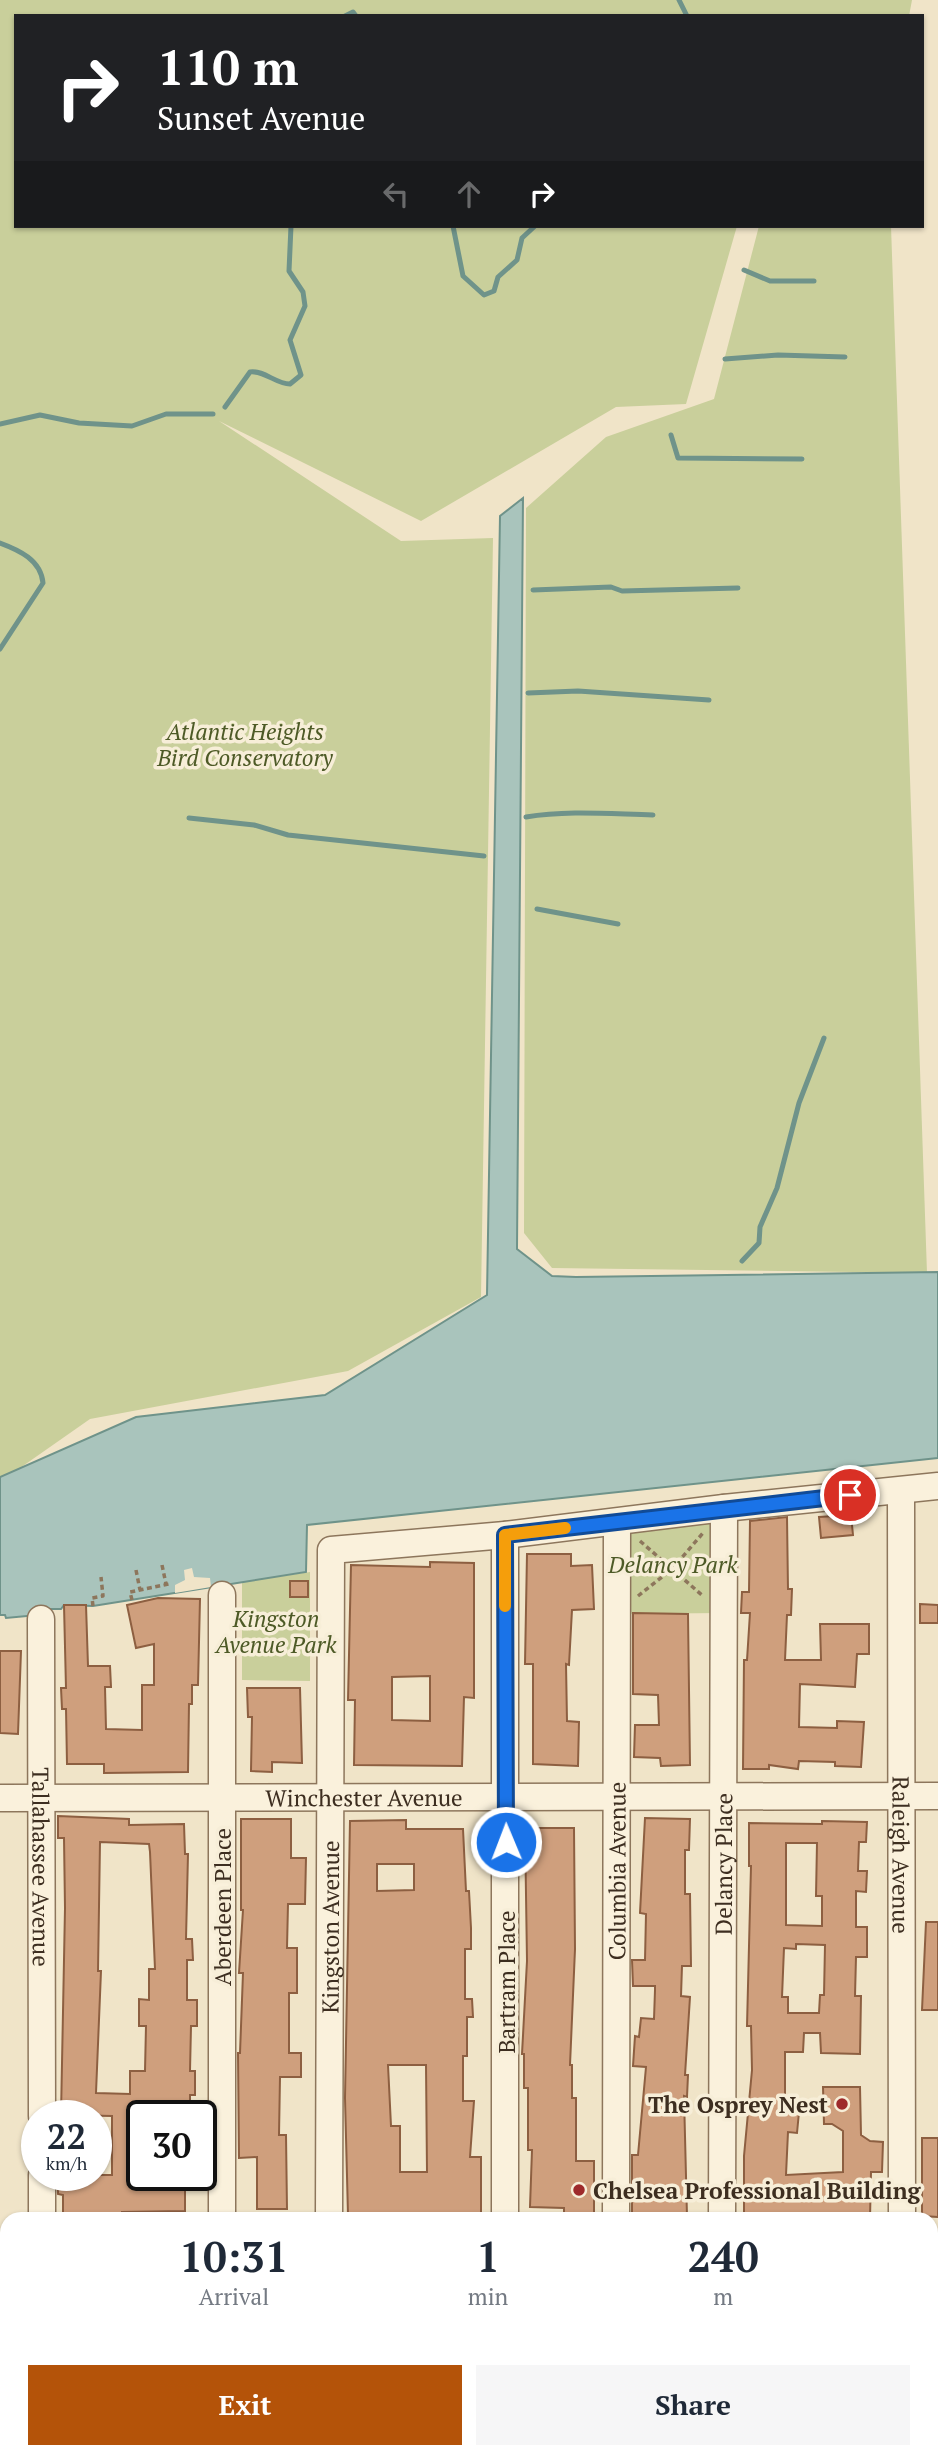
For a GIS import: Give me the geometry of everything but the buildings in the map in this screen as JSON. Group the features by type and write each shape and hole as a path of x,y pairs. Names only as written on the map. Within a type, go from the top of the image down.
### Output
{"street":[{"path":"505,1535 724,1508 938,1486"},
{"name":"Raleigh Avenue","path":"901,1491 902,2212"},
{"name":"Delancy Place","path":"722,2212 724,1508"},
{"name":"Columbia Avenue","path":"616,2212 617,1521"},
{"name":"Kingston Avenue","path":"329,2212 331,1550 505,1535"},
{"name":"Bartram Place","path":"505,1535 505,2212"},
{"name":"Aberdeen Place","path":"222,1595 222,2212"},
{"name":"Tallahassee Avenue","path":"41,1619 42,2100"},
{"name":"Winchester Avenue","path":"0,1798 938,1796"},
{"path":"42,2191 42,2212"}],"path":[{"path":"616,1614 672,1569 724,1508"},
{"path":"617,1521 723,1614"},
{"path":"132,1600 130,1592 167,1584 162,1565"},
{"path":"136,1570 141,1590"},
{"path":"93,1606 92,1598 103,1596 101,1577"}],"green space":[{"name":"Atlantic Heights Bird Conservatory","path":"0,0 912,0 909,14 14,14 14,228 736,228 686,404 616,407 421,521 219,421 401,541 493,538 481,1297 348,1371 90,1419 0,1482"},
{"path":"758,228 891,228 927,1273 552,1268 524,1233 526,508 606,437 714,399"},
{"name":"Delancy Park","path":"724,1508 723,1613 616,1614 617,1522"},
{"name":"Kingston Avenue Park","path":"310,1572 310,1681 242,1680 242,1582"}],"water":[{"path":"523,498 517,1249 552,1276 938,1272 938,1458 307,1525 306,1572 93,1606 64,1605 61,1609 49,1609 48,1614 6,1618 5,1615 0,1615 0,1477 136,1417 325,1395 487,1295 500,516"}],"pier":[{"path":"192,1568 194,1577 210,1578 211,1587 175,1593 175,1585 185,1580 184,1570"}],"waterway":[{"path":"679,0 686,14"},
{"path":"349,14 354,14"},
{"path":"225,407 250,372 290,384 301,375 290,340 305,306 303,292 289,271 291,228"},
{"path":"453,228 463,276 484,295 494,291 498,277 517,260 522,238 533,228"},
{"path":"744,270 770,281 814,281"},
{"path":"725,359 778,355 845,357"},
{"path":"0,424 40,415 79,423 132,426 166,414 213,414"},
{"path":"671,435 678,458 802,459"},
{"path":"0,543 34,562 43,583 0,649"},
{"path":"533,590 611,587 622,591 738,588"},
{"path":"528,693 578,691 709,700"},
{"path":"526,817 573,813 653,815"},
{"path":"189,818 254,825 288,835 484,856"},
{"path":"537,909 618,924"},
{"path":"742,1261 759,1243 760,1227 777,1188 799,1103 824,1038"}],"slow traffic":[{"path":"505,1606 505,1535 565,1528"}],"place":[{"name":"The Osprey Nest","path":"842,2104"},
{"name":"Chelsea Professional Building","path":"579,2190"}],"route":[{"path":"506,1842 505,1535 850,1495"}]}
